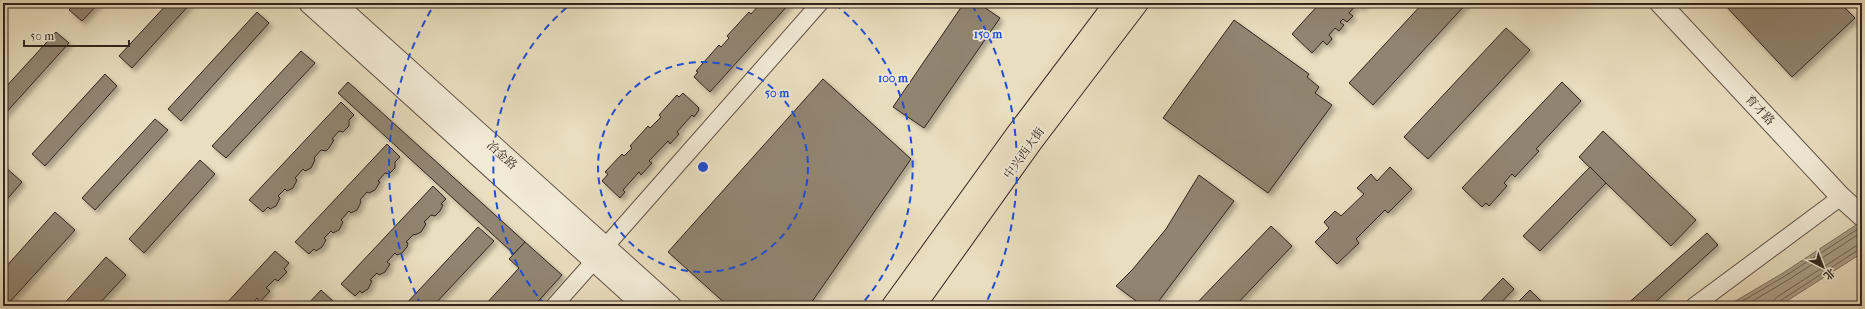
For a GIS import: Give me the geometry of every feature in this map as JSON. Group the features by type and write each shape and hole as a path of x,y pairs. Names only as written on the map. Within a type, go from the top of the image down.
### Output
{"main road":[{"name":"中兴西大街","path":"894,306 1008,145 1116,3"},
{"name":"中兴西大街","path":"914,306 1031,142 1137,3"}],"street":[{"name":"冶金路","path":"309,3 600,254 671,306"},
{"name":"冶金路","path":"335,3 600,254 644,306"},
{"path":"554,306 820,3"},
{"name":"育才路","path":"1660,3 1841,197 1859,214"},
{"path":"1694,306 1841,197"}],"water":[{"path":"1862,221 1862,253 1779,306 1727,306 1783,273"}],"building":[{"path":"75,3 99,3 82,21 69,10"},
{"path":"168,3 191,3 132,68 119,56"},
{"path":"758,3 790,3 710,92 694,77 698,72 696,71 719,45 721,47 729,38 727,36 749,12 751,14 760,4"},
{"path":"964,3 978,3 1000,18 924,128 893,107"},
{"path":"1320,3 1365,3 1360,8 1357,4 1349,13 1353,16 1347,22 1343,19 1340,22 1344,25 1339,31 1335,28 1329,35 1332,39 1327,45 1323,41 1312,53 1292,34"},
{"path":"1423,3 1467,3 1373,105 1349,83"},
{"path":"1723,3 1840,3 1855,18 1792,77"},
{"path":"257,12 269,23 181,121 168,109"},
{"path":"1234,20 1309,74 1307,77 1319,87 1315,93 1332,105 1268,193 1163,118"},
{"path":"1506,28 1530,50 1428,159 1404,137"},
{"path":"56,32 69,43 3,116 3,90"},
{"path":"301,51 315,63 226,158 212,146"},
{"path":"105,74 117,86 45,166 32,154"},
{"path":"823,79 911,159 809,306 728,306 668,252"},
{"path":"348,82 525,242 514,254 338,93"},
{"path":"1562,82 1581,101 1536,149 1539,151 1515,177 1512,174 1504,183 1507,186 1489,206 1486,203 1482,207 1462,188"},
{"path":"683,93 699,108 699,110 694,117 692,115 677,132 679,134 670,144 668,141 649,161 652,163 641,175 639,172 623,190 625,192 620,198 602,181 608,174 605,172 622,154 624,156 632,148 630,146 648,126 650,128 661,117 659,115 677,95 679,97"},
{"path":"341,102 354,115 349,120 349,126 343,132 339,131 332,139 334,140 326,151 321,150 314,158 315,160 311,168 305,171 303,169 295,178 297,180 293,188 287,191 285,189 278,196 280,198 276,206 270,209 268,207 263,212 249,200"},
{"path":"155,119 168,130 95,210 82,198"},
{"path":"1603,131 1696,220 1671,246 1579,157"},
{"path":"387,144 400,157 395,162 395,168 389,174 385,173 378,181 380,182 375,190 369,193 367,192 360,200 361,202 357,210 351,213 349,211 341,220 343,222 339,230 333,233 331,231 324,238 326,240 322,247 316,251 314,249 309,254 295,242"},
{"path":"200,160 215,174 144,253 129,239"},
{"path":"3,165 22,182 3,204"},
{"path":"1390,167 1412,189 1388,213 1385,210 1356,239 1359,243 1337,264 1315,242 1329,228 1324,222 1335,211 1341,216 1364,194 1357,188 1371,174 1377,181"},
{"path":"1590,167 1606,183 1540,251 1523,236"},
{"path":"1199,175 1234,201 1155,306 1143,306 1116,286 1133,269 1166,229"},
{"path":"433,186 446,199 441,204 443,205 440,211 435,216 431,215 424,222 426,224 421,232 415,235 414,234 406,242 408,243 407,247 402,253 397,255 395,253 387,262 390,264 385,272 379,275 377,273 370,280 372,281 368,289 362,293 360,291 355,296 341,284"},
{"path":"55,212 75,230 7,305 3,301 3,270"},
{"path":"1271,226 1292,246 1235,306 1194,306"},
{"path":"478,227 494,241 433,306 404,306"},
{"path":"1707,233 1718,245 1651,306 1625,306"},
{"path":"525,242 562,275 534,306 484,306 519,268 509,259"},
{"path":"275,251 289,263 284,269 287,272 278,281 275,279 266,288 270,291 260,302 257,298 250,306 224,306"},
{"path":"106,257 126,275 97,306 62,306"},
{"path":"1503,278 1514,289 1498,306 1476,306"},
{"path":"321,290 335,303 332,306 306,306"},
{"path":"1530,290 1544,304 1541,306 1514,306"}]}
